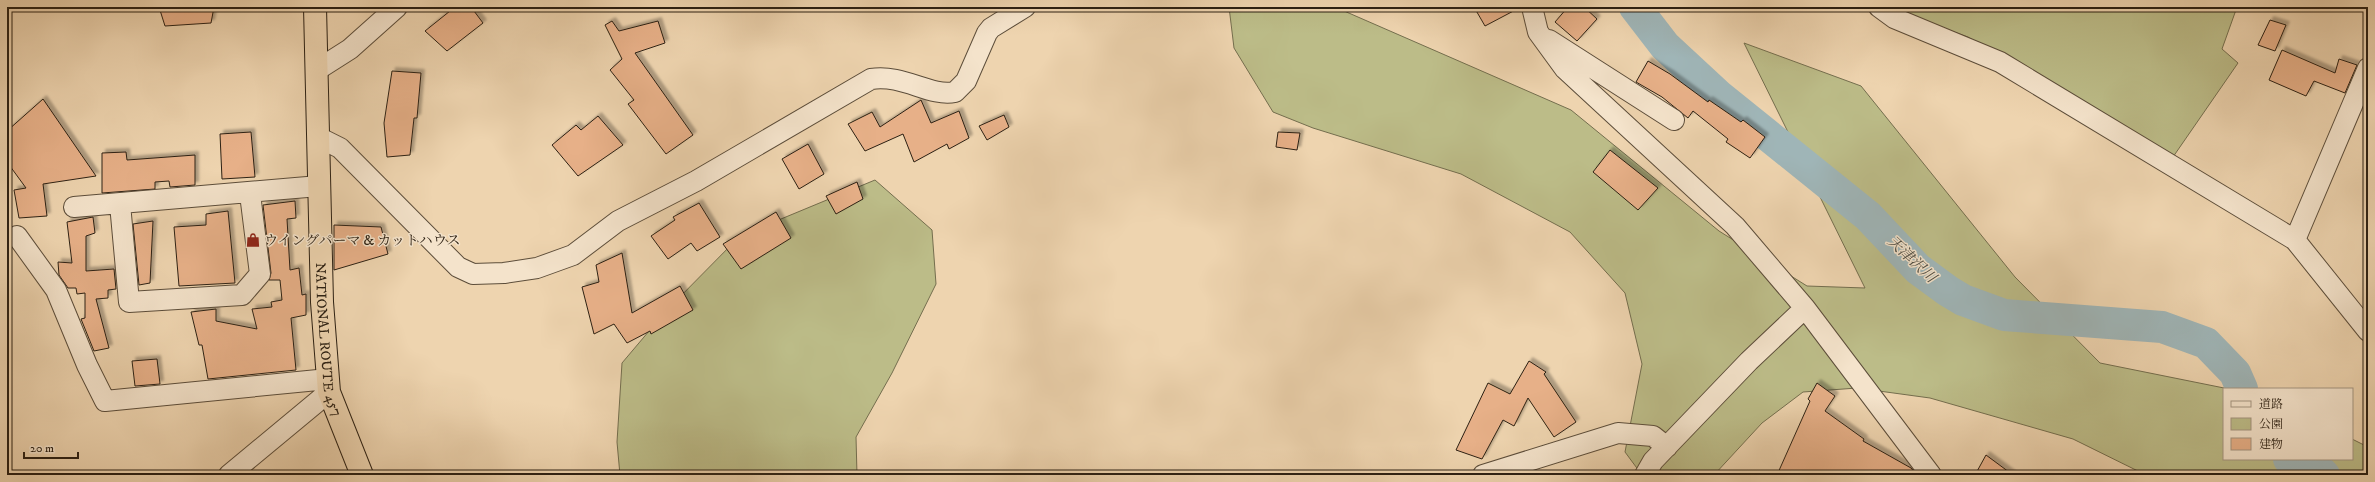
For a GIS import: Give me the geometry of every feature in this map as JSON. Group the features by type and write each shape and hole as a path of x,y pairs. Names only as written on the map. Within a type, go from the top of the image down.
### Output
{"highway":[{"name":"NATIONAL ROUTE 457","path":"315,7 322,302 328,385 362,475"}],"street":[{"path":"317,70 350,49 397,7"},
{"path":"318,137 340,148 458,268 473,274 537,268 573,255 618,221 696,181 871,79 896,79 938,93 955,92 966,81 987,33 991,28 1025,7"},
{"path":"1532,7 1538,32 1565,69 1735,226 1805,308 1931,475"},
{"path":"1879,7 1894,18 2000,62 2295,240 2368,331"},
{"path":"1538,32 1674,120"},
{"path":"2295,240 2368,68"},
{"path":"74,208 250,194 319,186"},
{"path":"120,204 129,302 242,295 260,274 250,194"},
{"path":"17,236 56,290 87,365 105,401 328,385"},
{"path":"1645,475 1653,461 1749,360 1805,308"},
{"path":"229,475 328,385"},
{"path":"1483,475 1618,433 1653,436 1667,447"}],"green space":[{"path":"1229,7 1335,7 1571,110 1719,231 1807,286 1865,288 1744,43 1861,86 2015,277 2100,363 2224,388 2223,460 2353,460 2353,440 2368,447 2368,475 2146,475 2073,439 1930,398 1857,388 1803,392 1762,423 1714,475 1642,475 1625,452 1642,364 1625,293 1570,232 1461,174 1313,128 1273,112 1234,48"},
{"path":"1893,7 2237,7 2222,49 2238,63 2173,157 1968,37 1901,13"},
{"path":"875,180 932,230 936,284 892,373 856,437 857,475 620,475 617,442 622,363 666,311 740,236"}],"building":[{"path":"159,7 214,7 211,23 165,26"},
{"path":"455,7 471,7 483,23 447,51 425,31"},
{"path":"1474,7 1521,7 1485,26"},
{"path":"1568,7 1584,7 1597,19 1577,41 1555,22"},
{"path":"2270,20 2286,25 2275,51 2258,45"},
{"path":"612,21 619,31 658,21 665,43 635,53 693,135 666,154 628,104 634,100 610,70 622,59 605,25"},
{"path":"2282,50 2335,73 2339,59 2357,65 2345,93 2314,81 2306,96 2269,80"},
{"path":"1648,61 1670,74 1708,102 1709,100 1741,122 1743,120 1765,137 1750,158 1726,142 1728,139 1693,111 1688,118 1662,97 1636,82"},
{"path":"392,71 421,73 417,118 414,118 410,155 387,157 384,123"},
{"path":"43,99 96,176 43,184 47,216 19,218 14,190 26,188 7,162 7,131"},
{"path":"921,100 931,123 959,111 969,138 949,149 947,144 914,162 903,134 865,151 848,124 872,112 880,127"},
{"path":"1004,115 1009,127 987,140 979,126"},
{"path":"598,116 623,145 578,176 552,145 576,125 581,130"},
{"path":"251,132 255,177 222,179 220,134"},
{"path":"1278,132 1300,133 1297,150 1276,147"},
{"path":"808,144 824,174 799,189 782,159"},
{"path":"1610,150 1658,188 1638,210 1593,172"},
{"path":"126,152 127,160 195,155 195,185 170,187 169,181 155,182 155,189 102,193 102,153"},
{"path":"857,182 863,199 836,214 826,196"},
{"path":"295,201 296,218 287,219 290,270 299,268 302,295 306,294 306,315 291,318 296,370 208,379 202,345 199,345 191,312 216,309 216,321 257,329 252,309 272,307 271,302 282,300 280,280 269,280 271,273 263,205"},
{"path":"699,203 720,237 697,251 691,243 668,259 651,236 675,220 673,217"},
{"path":"228,211 235,283 179,286 174,227 206,225 206,214"},
{"path":"776,212 791,238 741,269 723,244"},
{"path":"93,217 95,233 86,236 86,271 114,269 116,289 108,290 108,298 96,299 109,348 94,351 81,319 85,318 85,293 77,294 76,288 68,288 59,275 58,262 72,263 67,222"},
{"path":"153,221 150,283 139,285 133,224"},
{"path":"334,225 381,227 388,254 334,270"},
{"path":"622,253 632,313 680,286 693,310 651,334 650,331 627,343 614,324 594,334 582,287 599,282 596,265"},
{"path":"157,359 160,384 135,386 132,361"},
{"path":"1529,361 1546,372 1544,374 1576,422 1554,437 1528,398 1514,426 1503,420 1482,459 1456,450 1488,383 1510,394"},
{"path":"1817,383 1835,396 1825,411 1864,439 1863,441 1911,468 1917,475 1777,475 1810,401 1808,399"},
{"path":"1986,455 2013,475 1975,475"}],"waterway":[{"name":"天津沢川","path":"1635,7 1665,46 1719,96 1868,216 1918,269 1948,291 1963,300 2004,315 2162,327 2206,343 2235,373 2242,388"},
{"name":"天津沢川","path":"2291,460 2306,470 2320,471 2324,475"}],"place":[{"name":"ウイングパーマ & カットハウス","path":"253,240"}]}
